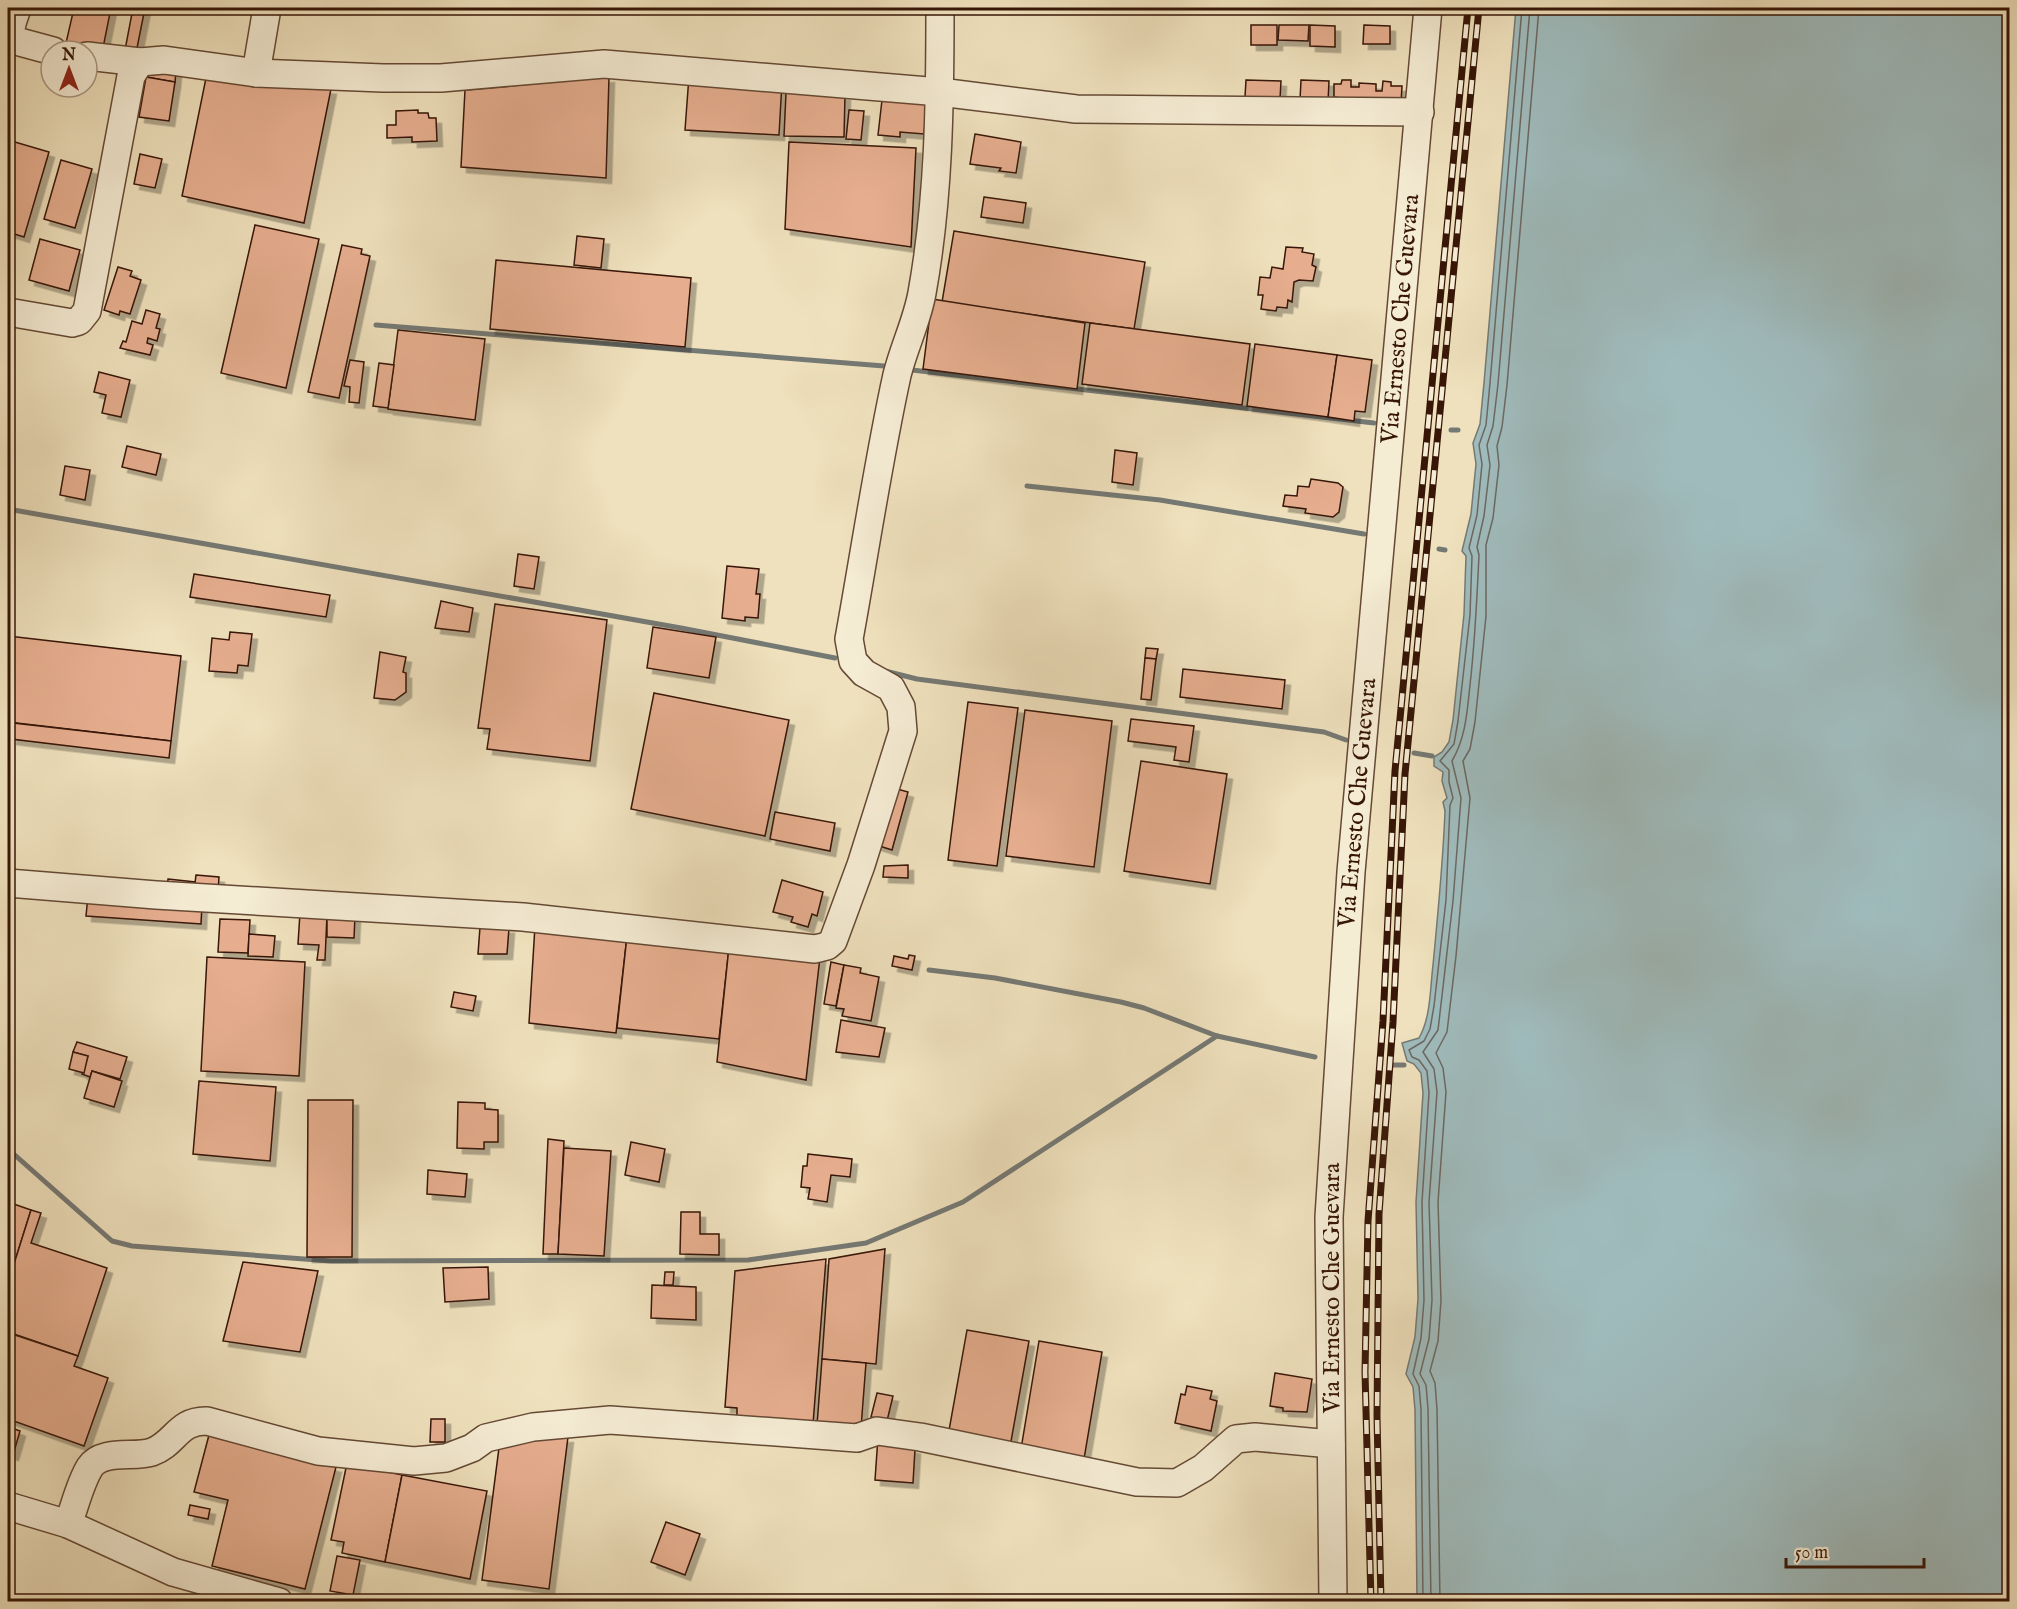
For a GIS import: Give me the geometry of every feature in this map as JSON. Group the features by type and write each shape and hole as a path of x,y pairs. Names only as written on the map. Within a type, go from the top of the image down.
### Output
{"street":[{"path":"17,8 10,30 12,37 16,41 39,47"},
{"path":"256,73 267,8"},
{"path":"8,883 156,895 522,917 815,949 827,946 836,934 854,885 903,731 901,707 891,688 864,673 854,661 849,639 878,467 898,372 922,295 932,219 940,92 940,8"},
{"name":"Via Ernesto Che Guevara","path":"1333,1602 1329,1217 1349,907 1428,8"},
{"path":"99,57 140,62 164,60 256,73 441,78 604,64 940,92 1076,109 1420,112"},
{"path":"8,312 72,323 79,321 87,311 130,76 140,62"},
{"path":"68,1524 91,1466 104,1456 139,1456 156,1450 195,1420 207,1421 318,1451 414,1461 446,1458 472,1448 486,1438 533,1427 610,1420 857,1438 877,1431 920,1437 1137,1482 1177,1483 1203,1468 1236,1439 1255,1437 1331,1444"},
{"path":"8,1506 68,1524 173,1572 279,1602"}],"water":[{"path":"1516,8 2009,8 2009,1601 1417,1601 1415,1410 1413,1387 1406,1374 1415,1337 1418,1299 1416,1202 1423,1093 1421,1073 1414,1064 1407,1061 1402,1043 1419,1038 1426,1021 1429,1003 1443,850 1445,811 1443,802 1447,798 1442,781 1443,772 1434,766 1434,757 1442,752 1449,742 1453,720 1464,614 1466,556 1462,551 1471,514 1476,464 1473,443 1480,424"}],"building":[{"path":"74,8 111,8 103,48 99,47 99,39 67,39"},
{"path":"133,8 145,8 136,53 125,50"},
{"path":"1251,25 1277,25 1277,45 1251,45"},
{"path":"1279,25 1309,25 1308,41 1278,40"},
{"path":"1310,25 1335,26 1335,47 1310,46"},
{"path":"1364,25 1390,26 1390,44 1363,44"},
{"path":"148,68 176,72 175,82 146,77"},
{"path":"689,76 782,82 779,135 685,130"},
{"path":"146,77 175,82 169,121 139,117"},
{"path":"609,77 606,178 461,167 465,90"},
{"path":"206,78 331,89 304,223 182,196"},
{"path":"1246,80 1281,81 1280,99 1245,97"},
{"path":"1301,80 1329,81 1328,102 1300,100"},
{"path":"1342,80 1351,80 1351,87 1359,87 1359,83 1376,84 1376,91 1382,91 1383,81 1391,82 1391,86 1402,86 1401,104 1341,101 1341,98 1334,97 1334,84 1341,84"},
{"path":"786,93 845,95 844,137 784,136"},
{"path":"882,100 927,104 924,134 900,132 900,137 878,135"},
{"path":"418,110 418,113 428,113 429,118 436,118 437,141 412,142 412,137 387,138 387,125 396,125 396,111"},
{"path":"849,110 864,111 861,140 846,139"},
{"path":"975,134 1021,142 1016,173 999,171 1001,168 970,164"},
{"path":"8,140 49,152 24,237 8,232"},
{"path":"789,142 916,148 911,247 785,229"},
{"path":"140,154 162,159 155,188 134,184"},
{"path":"61,160 92,169 75,228 44,219"},
{"path":"984,197 1026,203 1023,223 981,217"},
{"path":"255,225 319,239 286,388 221,373"},
{"path":"954,231 1145,262 1134,329 942,302"},
{"path":"577,236 604,239 601,268 574,265"},
{"path":"40,239 80,250 69,291 29,280"},
{"path":"342,245 362,249 361,254 370,256 339,398 308,392"},
{"path":"1286,247 1303,248 1302,252 1314,254 1312,265 1316,267 1313,281 1294,282 1292,302 1288,300 1287,308 1277,307 1276,311 1261,309 1263,295 1258,295 1260,277 1270,278 1272,267 1283,269"},
{"path":"496,260 691,278 685,347 490,329"},
{"path":"118,267 132,271 130,276 141,280 130,314 120,311 119,315 104,310"},
{"path":"932,299 1085,323 1077,389 923,369"},
{"path":"146,310 160,314 156,328 160,329 157,341 148,338 147,343 153,345 150,355 120,348 123,341 126,342 132,321 142,324"},
{"path":"1090,323 1250,344 1242,405 1082,384"},
{"path":"398,330 485,339 475,420 388,409"},
{"path":"1255,344 1337,355 1328,417 1247,406"},
{"path":"1337,355 1372,360 1365,412 1355,411 1354,421 1328,417"},
{"path":"350,360 364,362 359,403 349,402 350,387 344,386"},
{"path":"379,363 394,365 388,408 373,406"},
{"path":"99,372 130,380 121,417 102,413 106,395 94,392"},
{"path":"127,446 161,454 156,475 122,467"},
{"path":"1115,450 1137,453 1133,485 1112,482"},
{"path":"65,466 90,470 85,500 60,495"},
{"path":"1311,479 1338,483 1343,487 1339,512 1333,517 1305,513 1306,509 1283,506 1285,495 1297,496 1298,486 1309,487"},
{"path":"518,554 539,557 534,589 514,586"},
{"path":"727,566 759,569 756,594 760,594 758,618 745,617 745,621 722,618"},
{"path":"194,574 330,595 326,617 190,597"},
{"path":"441,601 473,608 469,632 435,628"},
{"path":"495,604 607,620 590,761 487,749 490,729 478,728"},
{"path":"653,627 716,637 709,678 647,668"},
{"path":"230,632 252,634 248,666 238,665 237,673 209,671 212,638 229,640"},
{"path":"8,636 181,656 171,741 8,722"},
{"path":"1146,648 1158,649 1156,659 1145,658"},
{"path":"380,652 406,657 403,672 406,673 406,692 395,700 374,698"},
{"path":"1145,658 1156,659 1151,700 1141,699"},
{"path":"1183,669 1285,680 1282,709 1180,697"},
{"path":"654,693 789,720 765,836 631,809"},
{"path":"968,702 1018,708 997,866 948,860"},
{"path":"1025,710 1112,721 1094,867 1006,856"},
{"path":"1131,719 1194,726 1189,762 1174,760 1176,747 1128,741"},
{"path":"13,723 171,741 169,758 11,739"},
{"path":"1141,761 1227,774 1210,884 1124,871"},
{"path":"890,787 908,792 892,850 873,844"},
{"path":"775,812 835,823 830,851 770,839"},
{"path":"908,865 908,878 883,877 884,866"},
{"path":"196,875 219,877 218,892 194,891"},
{"path":"168,879 195,882 194,895 167,893"},
{"path":"782,880 823,892 817,916 812,914 808,927 791,922 793,917 773,912"},
{"path":"88,896 202,904 201,924 86,916"},
{"path":"300,913 327,915 325,960 317,960 319,945 298,944"},
{"path":"327,915 355,917 354,938 327,937"},
{"path":"220,919 250,920 248,953 218,952"},
{"path":"535,926 627,936 616,1033 529,1023"},
{"path":"480,927 509,928 507,954 478,954"},
{"path":"249,934 275,936 273,957 248,956"},
{"path":"627,936 729,947 719,1039 617,1028"},
{"path":"729,947 820,957 806,1080 717,1062"},
{"path":"909,955 915,956 912,970 892,966 894,956 908,959"},
{"path":"207,957 305,962 299,1076 201,1071"},
{"path":"831,962 844,965 836,1006 824,1004"},
{"path":"844,965 861,968 860,973 879,977 871,1021 842,1016 844,1009 836,1008"},
{"path":"454,992 476,996 473,1011 451,1007"},
{"path":"841,1020 885,1028 879,1057 836,1052"},
{"path":"77,1042 127,1057 120,1079 92,1071 90,1077 82,1074 88,1056 73,1052"},
{"path":"73,1052 88,1056 84,1073 69,1069"},
{"path":"92,1071 122,1081 114,1107 84,1098"},
{"path":"199,1081 276,1087 270,1161 193,1154"},
{"path":"308,1100 353,1100 352,1257 307,1257"},
{"path":"458,1102 485,1103 485,1109 498,1110 498,1142 484,1142 484,1149 457,1148"},
{"path":"548,1139 564,1141 558,1254 543,1254"},
{"path":"631,1142 665,1149 659,1182 625,1175"},
{"path":"564,1148 611,1151 604,1256 558,1254"},
{"path":"808,1154 852,1159 850,1177 831,1175 827,1202 808,1199 810,1188 801,1187 803,1166 807,1166"},
{"path":"428,1170 467,1174 465,1197 427,1194"},
{"path":"8,1202 31,1210 8,1283"},
{"path":"31,1210 41,1213 31,1243 107,1268 78,1356 8,1332 8,1283"},
{"path":"681,1212 700,1212 700,1234 719,1234 719,1255 680,1254"},
{"path":"885,1249 876,1364 822,1359 829,1259"},
{"path":"826,1259 813,1424 737,1419 737,1408 725,1407 735,1271"},
{"path":"243,1262 318,1271 300,1352 223,1341"},
{"path":"488,1267 489,1299 445,1302 443,1268"},
{"path":"665,1272 674,1272 673,1285 664,1285"},
{"path":"652,1285 696,1287 696,1320 651,1318"},
{"path":"967,1330 1029,1341 1010,1447 948,1436"},
{"path":"12,1334 78,1356 74,1366 108,1378 84,1446 8,1419 8,1348"},
{"path":"1039,1341 1102,1352 1084,1459 1021,1449"},
{"path":"822,1359 866,1363 861,1428 817,1425"},
{"path":"1275,1373 1312,1379 1307,1412 1283,1411 1283,1408 1270,1406"},
{"path":"1187,1386 1212,1391 1210,1399 1217,1401 1211,1431 1175,1423 1181,1394 1185,1395"},
{"path":"877,1393 893,1396 887,1421 871,1417"},
{"path":"431,1419 445,1419 445,1442 430,1442"},
{"path":"9,1427 20,1431 13,1455 8,1453"},
{"path":"209,1435 336,1467 305,1589 212,1566 228,1500 194,1492"},
{"path":"568,1437 549,1589 482,1580 500,1440"},
{"path":"878,1437 915,1449 913,1483 875,1480"},
{"path":"347,1463 402,1475 385,1562 342,1553 344,1542 331,1540"},
{"path":"402,1475 487,1491 470,1579 385,1562"},
{"path":"190,1505 210,1509 208,1519 188,1515"},
{"path":"666,1522 700,1534 685,1575 651,1562"},
{"path":"337,1556 360,1560 353,1595 330,1591"},
{"path":"520,1595 557,1602 518,1602"}],"waterway":[{"path":"376,325 884,366"},
{"path":"912,370 1374,423"},
{"path":"1451,430 1458,430"},
{"path":"1027,486 1160,500 1364,534"},
{"path":"8,509 681,628 835,658"},
{"path":"1439,549 1445,550"},
{"path":"885,671 917,679 1324,732 1346,740"},
{"path":"1414,753 1432,756"},
{"path":"929,970 995,978 1121,1002 1144,1008 1217,1036 1315,1057"},
{"path":"8,1149 112,1241 132,1246 331,1261 748,1260 866,1243 963,1202 1217,1036"},
{"path":"1392,1065 1404,1065"}],"railway":[{"path":"1371,1602 1365,1372 1368,1221 1383,1021 1395,771 1468,8"},
{"path":"1381,1602 1377,1416 1379,1214 1393,1022 1405,774 1479,8"}]}
